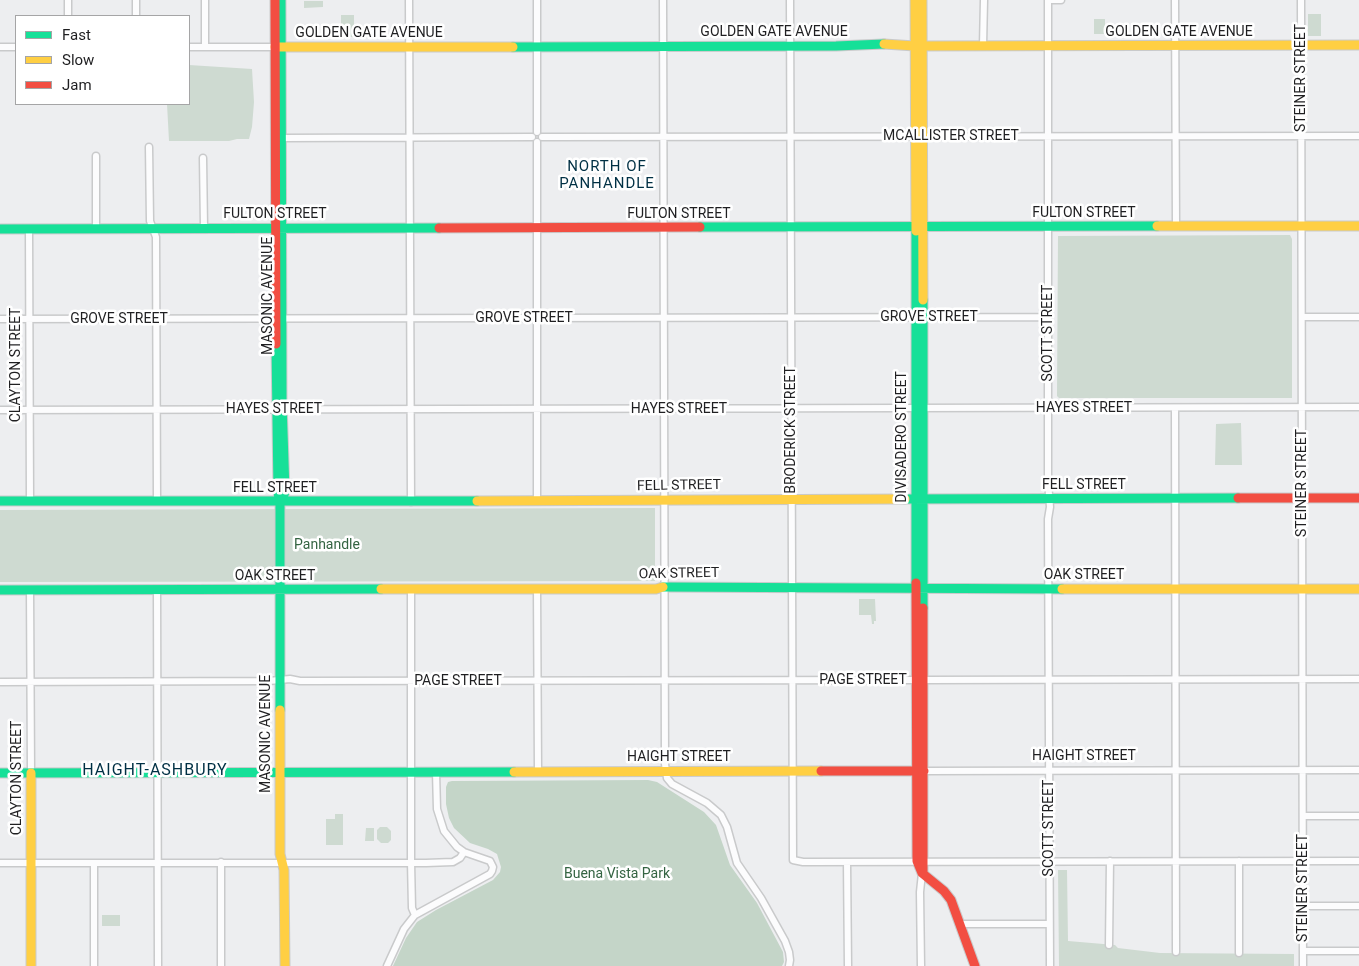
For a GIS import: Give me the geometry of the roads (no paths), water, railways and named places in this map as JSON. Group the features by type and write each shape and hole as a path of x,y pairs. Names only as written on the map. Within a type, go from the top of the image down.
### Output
{"main road":[{"name":"MASONIC AVENUE","path":"275,0 282,138 279,228"},
{"name":"MASONIC AVENUE","path":"281,0 278,47 278,492 280,502 280,854 284,870 285,966"},
{"name":"DIVISADERO STREET","path":"915,0 919,46"},
{"name":"DIVISADERO STREET","path":"922,0 919,46 920,771 922,873"},
{"name":"GOLDEN GATE AVENUE","path":"278,47 790,46 878,44 909,44 919,46 1359,45"},
{"name":"FULTON STREET","path":"0,229 1359,226"},
{"name":"FELL STREET","path":"0,501 537,502 791,499 1359,498"},
{"name":"OAK STREET","path":"0,590 656,589 665,587 1359,589"},
{"name":"HAIGHT STREET","path":"0,773 920,771"},
{"name":"CLAYTON STREET","path":"30,773 31,966"},
{"path":"922,873 947,896 961,924 974,966"}],"street":[{"path":"68,0 68,15"},
{"path":"136,0 136,15"},
{"path":"205,0 205,47"},
{"path":"409,0 410,502"},
{"path":"537,0 537,502"},
{"path":"663,0 666,771 667,778 672,784 707,803 721,815 728,827 737,863 761,898 790,952 789,966"},
{"name":"BRODERICK STREET","path":"790,0 793,860 847,862"},
{"path":"983,46 984,0"},
{"path":"1048,0 1061,0"},
{"name":"SCOTT STREET","path":"1048,0 1050,966"},
{"path":"1175,0 1176,226"},
{"name":"STEINER STREET","path":"1301,0 1303,966"},
{"name":"GOLDEN GATE AVENUE","path":"190,47 278,47"},
{"path":"0,48 15,48"},
{"name":"MCALLISTER STREET","path":"282,138 1359,136"},
{"path":"149,148 150,221 156,237 157,501"},
{"path":"96,156 96,229"},
{"path":"203,158 204,228"},
{"name":"CLAYTON STREET","path":"29,229 30,501"},
{"path":"1302,317 1359,316"},
{"name":"GROVE STREET","path":"0,319 1048,317"},
{"name":"HAYES STREET","path":"0,410 1359,407"},
{"path":"1175,408 1176,952"},
{"path":"411,589 411,862 412,908 415,915"},
{"path":"537,589 538,771"},
{"name":"CLAYTON STREET","path":"30,590 30,773"},
{"path":"157,590 158,966"},
{"name":"PAGE STREET","path":"0,682 280,681 293,679 300,681 538,681 1359,679"},
{"name":"HAIGHT STREET","path":"920,771 1359,770"},
{"path":"387,966 404,929 415,915 490,874 493,867 490,861 464,852 450,838 441,824 437,809 436,772"},
{"path":"1303,816 1359,816"},
{"path":"0,863 453,862 460,858 464,852"},
{"path":"1109,945 1110,861"},
{"path":"1239,861 1239,953"},
{"path":"848,966 847,862 1359,861"},
{"path":"221,862 221,966"},
{"path":"94,863 94,966"},
{"name":"DIVISADERO STREET","path":"921,966 920,892 922,873"},
{"path":"1303,906 1359,906"},
{"path":"961,924 1049,924"},
{"path":"1303,951 1359,951"}],"district":[{"name":"NORTH OF PANHANDLE","path":"607,176"},
{"name":"HAIGHT-ASHBURY","path":"155,771"}],"park label":[{"name":"Panhandle","path":"327,545"},
{"name":"Buena Vista Park","path":"617,874"}]}
